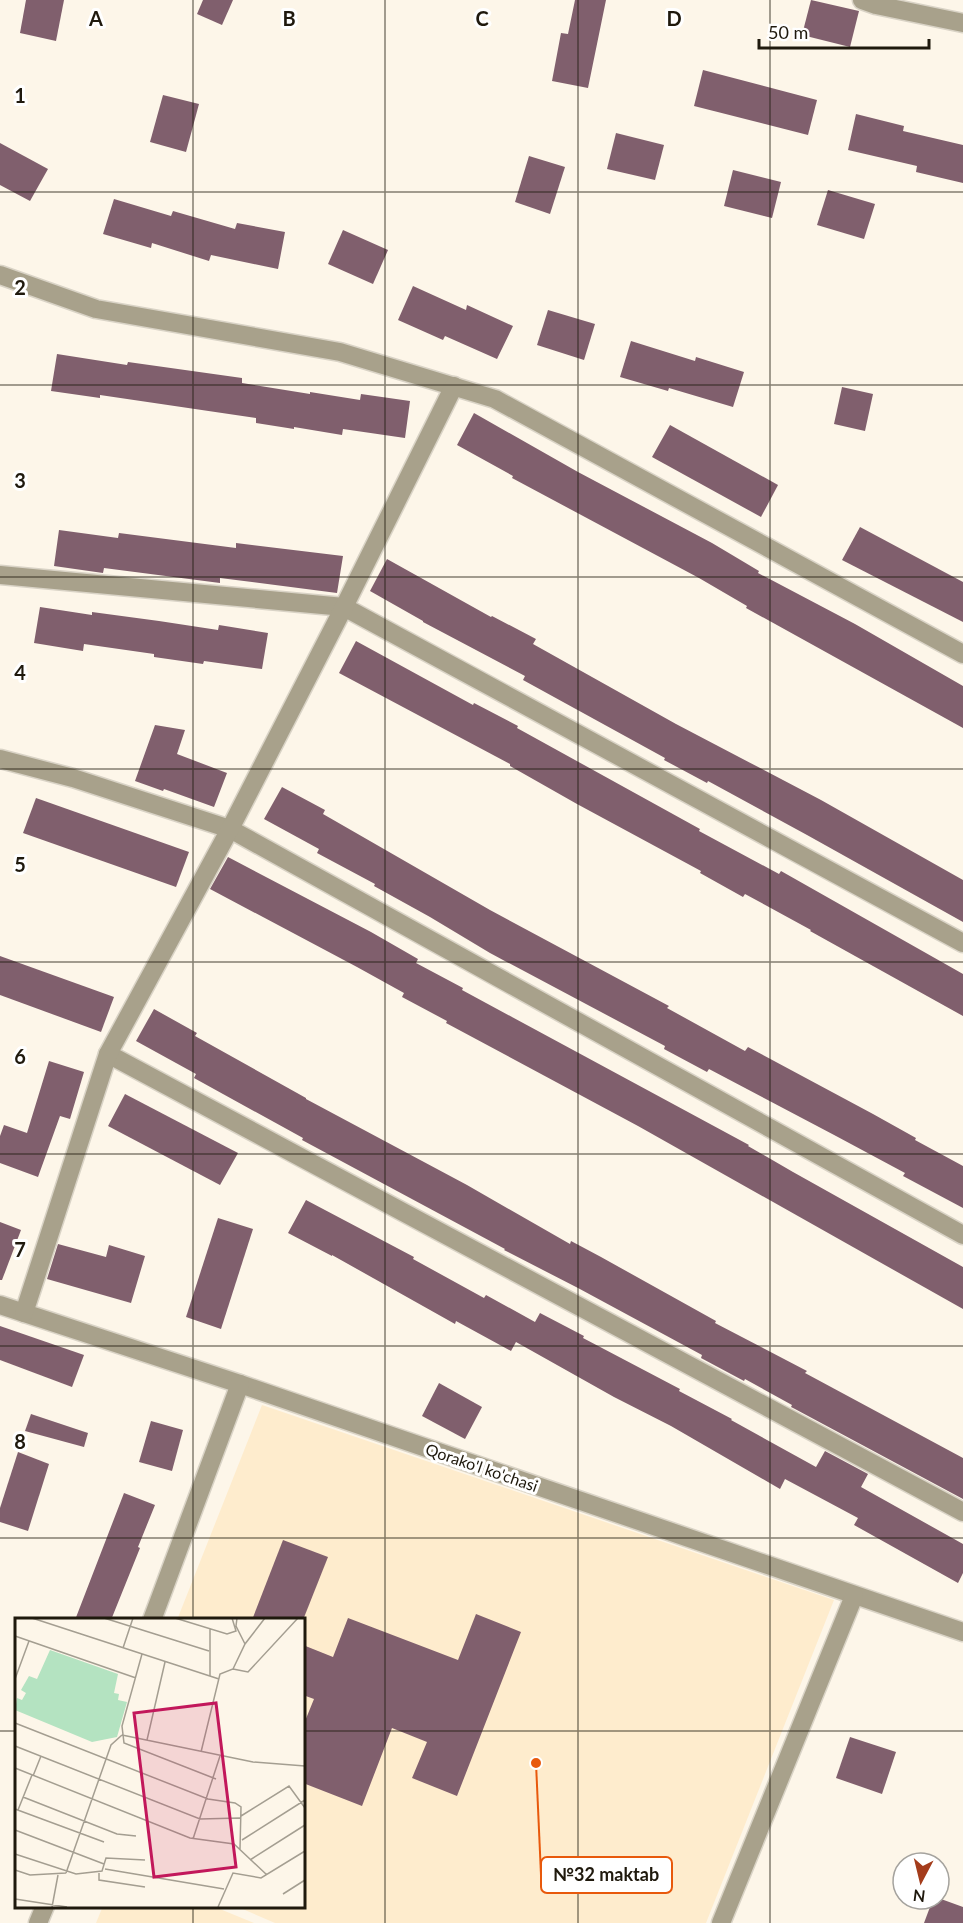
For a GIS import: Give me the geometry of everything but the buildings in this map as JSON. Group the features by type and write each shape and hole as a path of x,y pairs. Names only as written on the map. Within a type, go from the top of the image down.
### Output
{"street":[{"path":"862,0 963,23"},
{"path":"0,275 96,309 340,352 495,399 963,654"},
{"path":"24,1313 108,1054 230,829 454,386"},
{"path":"0,575 344,607 963,943"},
{"path":"0,759 73,778 230,829 963,1235"},
{"path":"108,1054 963,1512"},
{"name":"Qorako'l ko'chasi","path":"0,1305 240,1384 963,1632"},
{"path":"153,1618 240,1384"},
{"path":"721,1923 854,1596"},
{"path":"38,1923 44,1908"}],"shaded area":[{"path":"262,1405 834,1600 706,1923 275,1923 240,1908 304,1908 304,1618 178,1618"},
{"path":"102,1908 217,1908 254,1923 96,1923"}],"place":[{"name":"№32 maktab","path":"536,1763"}]}
